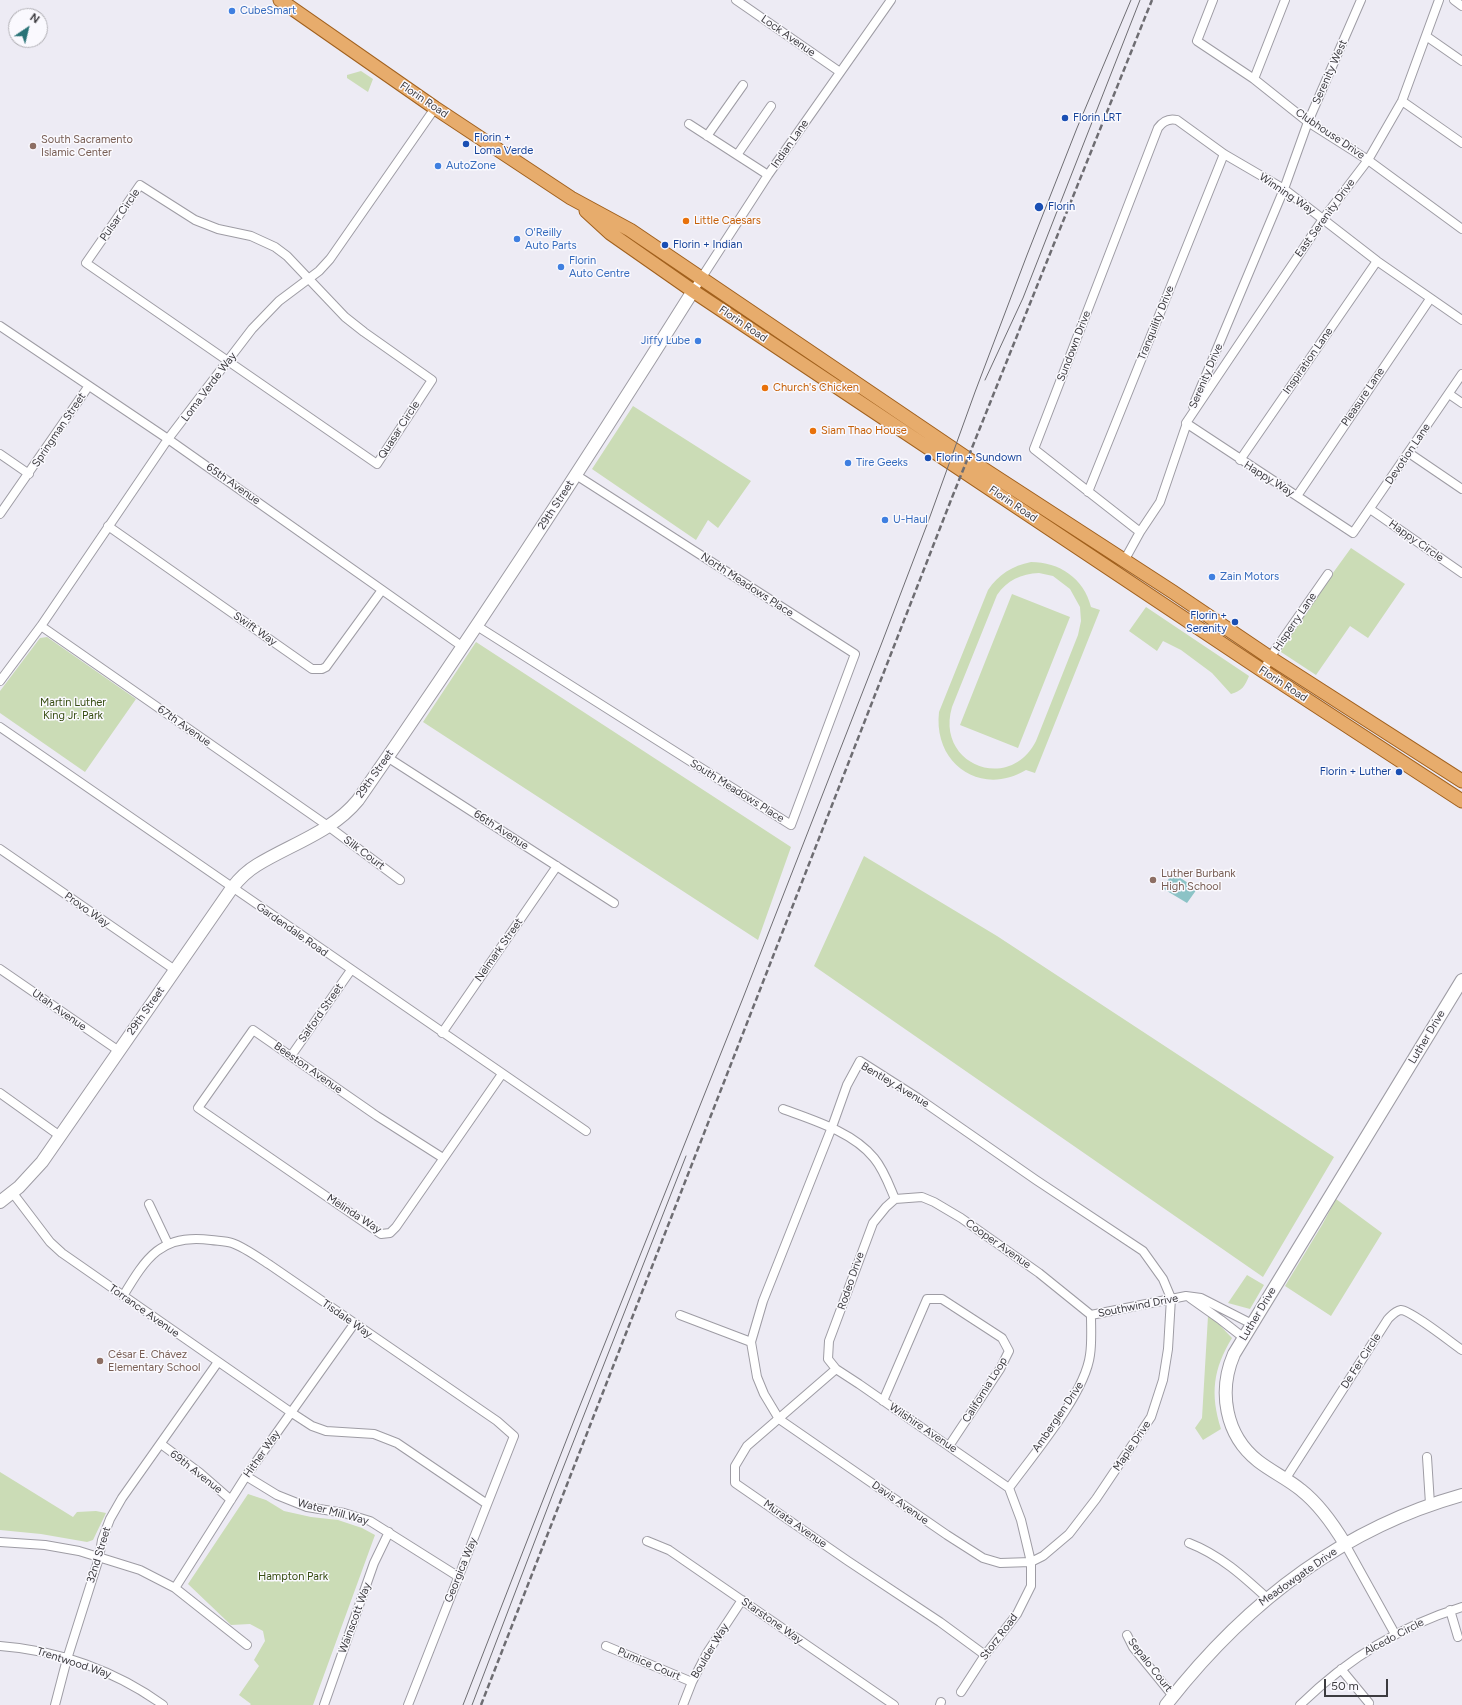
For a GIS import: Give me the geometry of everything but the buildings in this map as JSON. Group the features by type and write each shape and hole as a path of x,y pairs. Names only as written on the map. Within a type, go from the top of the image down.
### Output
{"main road":[{"name":"Florin Road","path":"280,0 435,108 571,198 618,222 1124,561 1173,592 1272,659 1462,781"},
{"name":"Florin Road","path":"571,198 610,233 693,291 1263,671 1462,801"},
{"path":"1102,564 1124,561"}],"street":[{"name":"Lock Avenue","path":"736,0 840,72"},
{"name":"Indian Lane","path":"693,291 768,175 891,0"},
{"name":"Clubhouse Drive","path":"1213,0 1197,40 1254,79 1308,122 1368,160 1462,229"},
{"path":"1254,79 1285,0"},
{"name":"Serenity West","path":"1284,189 1308,122 1361,0"},
{"name":"East Serenity Drive","path":"1186,423 1323,219 1368,160 1402,101 1439,0"},
{"path":"1454,0 1462,6"},
{"path":"1426,36 1462,61"},
{"path":"708,136 743,85"},
{"path":"1402,101 1462,143"},
{"path":"737,155 771,106"},
{"name":"Loma Verde Way","path":"0,681 41,626 168,439 266,313 283,297 308,280 330,259 435,108"},
{"name":"Winning Way","path":"1167,120 1171,118 1177,120 1224,154 1284,189 1377,261 1462,320"},
{"name":"Sundown Drive","path":"1140,532 1034,449 1158,128 1167,120"},
{"path":"689,124 768,175"},
{"name":"Tranquility Drive","path":"1088,492 1224,154"},
{"name":"Pulsar Circle","path":"229,361 86,263 140,185 195,220 218,229 238,232 263,240 287,256 308,280"},
{"name":"Serenity Drive","path":"1124,561 1140,532 1160,502 1186,423 1284,189"},
{"name":"Inspiration Lane","path":"1240,460 1377,261"},
{"name":"Quasar Circle","path":"229,361 377,464 432,380 345,317 308,280"},
{"name":"29th Street","path":"0,1202 32,1174 60,1136 174,970 232,888 243,875 256,865 328,826 351,808 388,757 477,626 576,475 693,291"},
{"name":"Pleasure Lane","path":"1297,496 1430,298"},
{"name":"65th Avenue","path":"0,326 88,387 168,439 463,646"},
{"name":"Devotion Lane","path":"1353,533 1462,374"},
{"name":"Springman Street","path":"0,514 88,387"},
{"path":"1449,394 1462,403"},
{"name":"Happy Way","path":"1186,423 1353,533"},
{"path":"1409,453 1462,489"},
{"name":"Springman Street","path":"0,454 29,474"},
{"name":"North Meadows Place","path":"576,475 855,654 829,724"},
{"name":"Happy Circle","path":"1370,509 1462,573"},
{"name":"Swift Way","path":"108,526 312,668 322,669 326,667 382,590"},
{"name":"Hisperry Lane","path":"1263,671 1272,659 1275,650 1328,574"},
{"name":"67th Avenue","path":"41,626 328,826"},
{"name":"South Meadows Place","path":"477,626 791,826 829,724"},
{"name":"Gardendale Road","path":"0,727 586,1131"},
{"name":"66th Avenue","path":"388,757 614,903"},
{"name":"Silk Court","path":"328,826 400,880"},
{"name":"Provo Way","path":"0,849 174,970"},
{"name":"Nelmark Street","path":"442,1033 557,866"},
{"name":"Utah Avenue","path":"0,969 119,1051"},
{"name":"Salford Street","path":"291,1056 351,970"},
{"name":"Luther Drive","path":"1395,1634 1345,1544 1329,1519 1315,1503 1286,1478 1264,1466 1248,1452 1235,1433 1227,1413 1225,1392 1228,1371 1234,1354 1462,980"},
{"name":"Beeston Avenue","path":"198,1108 253,1030 377,1116 443,1158"},
{"name":"Bentley Avenue","path":"779,1420 764,1394 757,1377 751,1342 763,1301 832,1128 847,1085 860,1061 918,1098 1036,1180 1143,1251 1163,1279 1171,1298"},
{"name":"Melinda Way","path":"198,1108 381,1234 390,1233 396,1228 502,1074"},
{"path":"0,1093 60,1136"},
{"path":"783,1109 832,1128 859,1144 874,1158 886,1177 895,1199"},
{"name":"Torrance Avenue","path":"12,1192 50,1242 62,1253 292,1413 312,1426 326,1431 374,1434 397,1443 487,1504"},
{"name":"Cooper Avenue","path":"895,1199 922,1197 934,1202 961,1218 1039,1273 1091,1315"},
{"name":"Rodeo Drive","path":"836,1369 828,1359 829,1341 847,1294 861,1251 873,1224 886,1207 895,1199"},
{"path":"149,1204 168,1244"},
{"name":"Tisdale Way","path":"123,1296 141,1266 158,1250 168,1244 188,1239 202,1239 233,1243 270,1265 497,1421 514,1436"},
{"path":"1186,1296 1201,1298 1252,1324"},
{"name":"Southwind Drive","path":"1091,1315 1186,1296 1222,1320 1244,1338"},
{"name":"Maple Drive","path":"1031,1562 1043,1556 1069,1534 1096,1499 1151,1417 1163,1380 1168,1349 1171,1298"},
{"name":"California Loop","path":"883,1401 927,1299 942,1299 1002,1338 1010,1351 1000,1369 949,1446"},
{"name":"De Fer Circle","path":"1286,1478 1388,1318 1394,1313 1399,1310 1404,1310 1462,1350"},
{"path":"680,1315 751,1342"},
{"name":"Amberglen Drive","path":"1009,1488 1057,1422 1083,1382 1090,1356 1091,1315"},
{"name":"Hither Way","path":"174,1588 246,1476 354,1324"},
{"name":"32nd Street","path":"55,1705 67,1659 99,1558 102,1540 110,1519 122,1498 218,1362"},
{"name":"Wilshire Avenue","path":"836,1369 1009,1488"},
{"name":"Murata Avenue","path":"836,1369 779,1420 766,1428 747,1446 735,1466 735,1483 848,1562 940,1622 985,1656"},
{"name":"Davis Avenue","path":"779,1420 983,1558 1000,1563 1031,1562"},
{"name":"Georgica Way","path":"408,1705 514,1436"},
{"name":"69th Avenue","path":"161,1444 200,1473 231,1500"},
{"path":"1427,1457 1430,1504"},
{"name":"Water Mill Way","path":"246,1476 277,1495 301,1505 344,1513 370,1521 459,1577"},
{"name":"Storz Road","path":"961,1692 985,1656 1017,1614 1031,1586 1031,1562 1021,1520 1009,1488"},
{"name":"Meadowgate Drive","path":"1170,1700 1225,1636 1267,1598 1293,1578 1345,1544 1376,1528 1430,1504 1462,1495"},
{"name":"Wainscott Way","path":"324,1705 374,1563 389,1532"},
{"name":"Starstone Way","path":"647,1541 669,1550 894,1705"},
{"path":"0,1542 45,1545 79,1551 140,1570 174,1588 247,1645"},
{"path":"1189,1543 1204,1548 1221,1559 1236,1570 1267,1598"},
{"name":"Boulder Way","path":"683,1705 692,1682 707,1653 742,1600"},
{"name":"Alcedo Circle","path":"1300,1705 1341,1669 1375,1645 1395,1634 1450,1610 1462,1607"},
{"path":"1450,1610 1458,1638"},
{"name":"Sepalo Court","path":"1127,1635 1133,1647 1170,1700"},
{"name":"Trentwood Way","path":"0,1646 46,1652 111,1674 134,1686 164,1705"},
{"name":"Pumice Court","path":"606,1646 692,1682"},
{"path":"1341,1669 1369,1703"}],"green space":[{"path":"361,71 373,79 368,92 347,78 347,75"},
{"path":"633,406 751,481 718,528 708,520 696,540 592,469"},
{"path":"1351,548 1405,584 1368,638 1350,626 1316,675 1281,652 1283,642"},
{"path":"1031,562 1051,565 1069,574 1083,588 1091,607 1100,610 1035,773 1026,770 1009,777 993,780 977,777 963,771 952,760 944,747 939,731 939,712 988,590 1001,575 1012,568","holes":["1039,573 1053,576 1070,589 1080,607 1081,621 1078,635 1036,741 1024,757 1009,766 993,769 978,765 964,757 954,744 950,727 952,707 997,595 1005,585 1020,576"]},
{"path":"1012,594 1070,617 1018,748 960,725"},
{"path":"1146,607 1249,676 1243,688 1231,694 1212,673 1181,650 1163,641 1157,651 1129,631"},
{"name":"Martin Luther King Jr. Park","path":"47,637 136,699 85,772 0,713 0,691 40,638"},
{"path":"476,642 791,847 758,940 423,722"},
{"path":"864,856 997,936 1334,1157 1263,1277 814,966"},
{"path":"1336,1199 1382,1233 1331,1316 1285,1286"},
{"path":"1247,1275 1264,1285 1250,1309 1228,1303"},
{"path":"1208,1316 1212,1317 1232,1338 1221,1360 1215,1382 1215,1404 1221,1429 1203,1440 1195,1428 1202,1418"},
{"path":"0,1472 73,1517 77,1512 96,1511 106,1513 93,1540 87,1542 41,1534 0,1530"},
{"name":"Hampton Park","path":"248,1494 266,1500 284,1511 311,1517 338,1520 362,1528 375,1535 313,1705 250,1705 251,1704 239,1695 259,1666 254,1660 265,1641 263,1631 250,1624 231,1625 188,1584"}],"water":[{"path":"1173,873 1197,889 1187,903 1162,888"}],"tram line":[{"path":"463,1705 881,645 1027,255 1077,128 1131,0"},
{"path":"985,380 1023,298 1140,0"},
{"path":"472,1705 554,1491 686,1156"}],"railway":[{"path":"481,1705 951,500 1152,0"}],"place":[{"name":"CubeSmart","path":"232,11"},
{"name":"Florin LRT","path":"1065,118"},
{"name":"Florin + Loma Verde","path":"466,144"},
{"name":"South Sacramento Islamic Center","path":"33,146"},
{"name":"AutoZone","path":"438,166"},
{"name":"Florin","path":"1039,207"},
{"name":"Little Caesars","path":"686,221"},
{"name":"O'Reilly Auto Parts","path":"517,239"},
{"name":"Florin + Indian","path":"665,245"},
{"name":"Florin Auto Centre","path":"561,267"},
{"name":"Jiffy Lube","path":"698,341"},
{"name":"Church's Chicken","path":"765,388"},
{"name":"Siam Thao House","path":"813,431"},
{"name":"Florin + Sundown","path":"928,458"},
{"name":"Tire Geeks","path":"848,463"},
{"name":"U-Haul","path":"885,520"},
{"name":"Zain Motors","path":"1212,577"},
{"name":"Florin + Serenity","path":"1235,622"},
{"name":"Florin + Luther","path":"1399,772"},
{"name":"Luther Burbank High School","path":"1153,880"},
{"name":"César E. Chávez Elementary School","path":"100,1361"}]}
